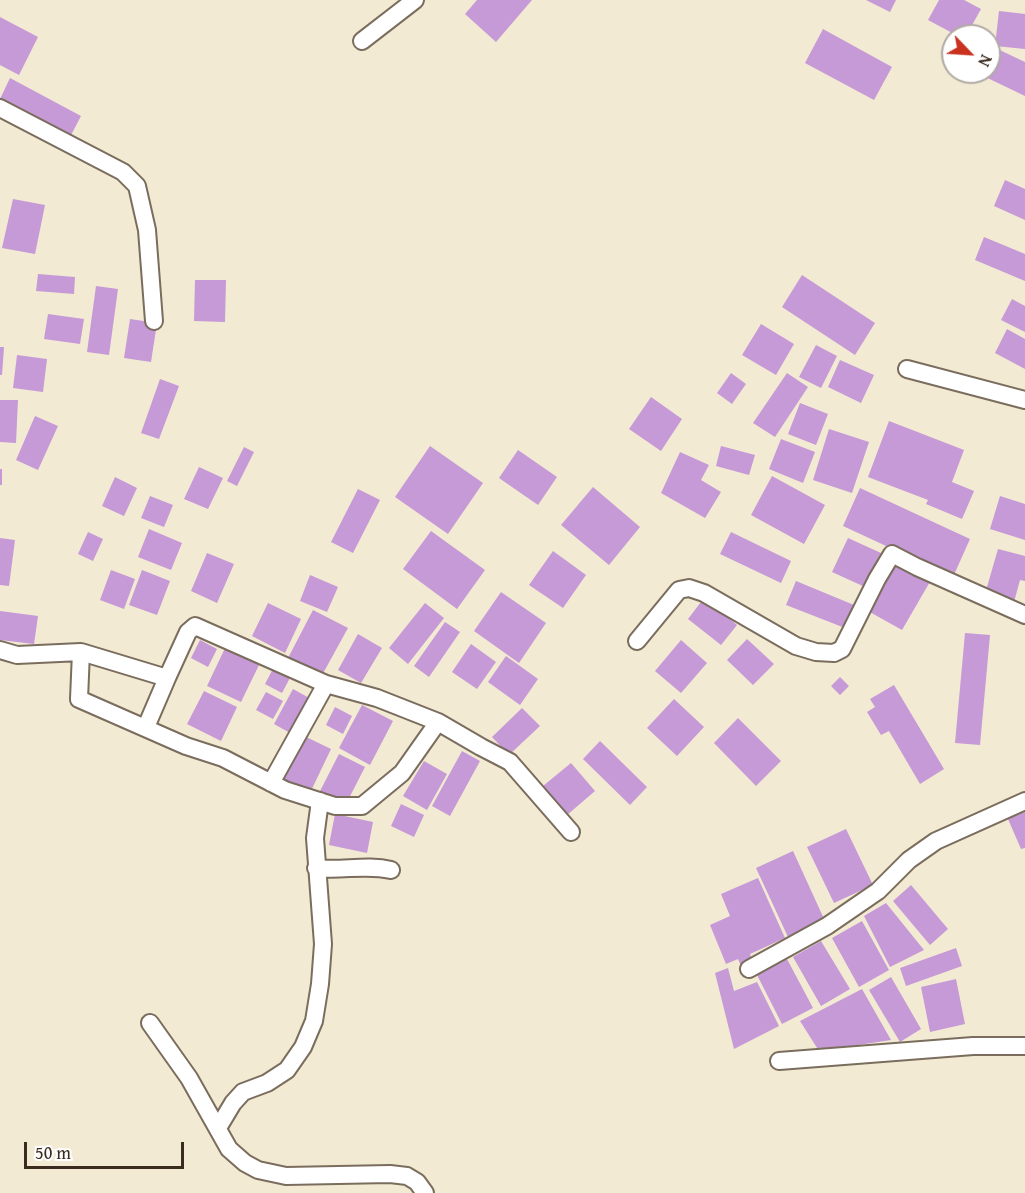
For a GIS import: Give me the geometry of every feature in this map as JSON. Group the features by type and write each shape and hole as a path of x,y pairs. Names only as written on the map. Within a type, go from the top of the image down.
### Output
{"street":[{"path":"362,41 415,0"},
{"path":"0,108 123,172 137,186 147,230 154,321"},
{"path":"907,369 1025,400"},
{"path":"637,641 679,590 689,588 704,592 796,646 816,652 834,653 842,649 892,554 1025,615"},
{"path":"146,727 188,632 195,626 326,684 377,698 438,722 510,762 571,832"},
{"path":"0,650 17,655 81,652 167,678"},
{"path":"81,652 79,699 186,746 223,758 285,790 335,806 362,806 402,773 438,722"},
{"path":"271,783 326,684"},
{"path":"219,1128 233,1103 243,1092 267,1083 287,1070 303,1047 314,1021 323,944 315,838 320,801"},
{"path":"749,969 827,927 878,891 909,860 936,841 1025,801"},
{"path":"316,868 336,870 376,867 392,870"},
{"path":"150,1023 189,1078 230,1149 245,1163 258,1170 286,1176 390,1174 407,1176 417,1182 425,1193"},
{"path":"779,1061 973,1046 1025,1046"}],"building":[{"path":"477,0 532,0 496,42 465,14"},
{"path":"866,0 896,0 890,12"},
{"path":"939,0 964,0 981,9 973,24 941,24 941,27 928,20"},
{"path":"999,11 1025,14 1025,49 1001,47 1001,24 998,24"},
{"path":"0,17 38,37 19,75 0,65"},
{"path":"823,29 892,67 874,100 805,63"},
{"path":"1001,51 1025,62 1025,96 1000,84"},
{"path":"10,78 81,116 70,137 0,99"},
{"path":"1005,180 1025,189 1025,220 994,206"},
{"path":"13,199 45,205 35,254 2,248"},
{"path":"984,237 1025,254 1025,281 975,260"},
{"path":"38,274 75,277 74,294 36,291"},
{"path":"802,275 875,323 855,355 782,307"},
{"path":"195,280 226,280 225,322 194,321"},
{"path":"96,286 118,289 109,355 87,352"},
{"path":"1012,299 1025,306 1025,332 1001,320"},
{"path":"48,314 84,319 80,344 44,339"},
{"path":"130,319 157,323 151,362 124,358"},
{"path":"761,324 794,344 776,375 742,355"},
{"path":"1007,329 1025,339 1025,369 995,353"},
{"path":"816,345 837,356 821,388 799,377"},
{"path":"0,347 4,347 2,375 0,375"},
{"path":"17,355 47,359 43,392 13,388"},
{"path":"840,360 874,375 861,403 828,387"},
{"path":"731,373 746,384 732,404 717,393"},
{"path":"787,373 808,387 775,437 753,423"},
{"path":"160,379 179,386 159,439 141,433"},
{"path":"651,397 682,419 661,451 629,429"},
{"path":"0,400 18,400 16,443 0,442"},
{"path":"800,403 828,414 816,445 788,434"},
{"path":"35,416 58,426 38,470 16,460"},
{"path":"889,421 964,450 952,482 974,491 962,519 926,504 928,500 868,477"},
{"path":"829,429 869,442 852,493 813,480"},
{"path":"781,439 815,452 803,483 769,469"},
{"path":"430,446 483,483 448,534 395,497"},
{"path":"721,446 755,455 749,475 716,466"},
{"path":"244,447 254,452 237,486 227,481"},
{"path":"518,450 557,477 538,505 499,478"},
{"path":"680,452 709,465 701,480 721,492 705,518 661,493"},
{"path":"199,467 223,478 208,509 184,499"},
{"path":"0,469 2,469 2,485 0,485"},
{"path":"772,476 825,505 804,544 751,515"},
{"path":"115,477 137,488 124,516 102,506"},
{"path":"593,487 640,527 609,565 561,525"},
{"path":"860,488 970,539 953,577 843,526"},
{"path":"358,489 380,500 353,553 331,542"},
{"path":"150,496 173,505 164,527 141,518"},
{"path":"1000,496 1025,504 1025,540 990,529"},
{"path":"149,529 182,543 171,570 138,557"},
{"path":"431,531 485,570 457,609 403,569"},
{"path":"88,532 103,539 93,561 78,554"},
{"path":"731,532 791,561 781,583 720,554"},
{"path":"0,538 15,540 9,586 0,585"},
{"path":"848,538 881,553 865,587 832,572"},
{"path":"998,549 1025,556 1025,581 1020,580 1014,602 985,594"},
{"path":"553,551 586,575 563,608 529,585"},
{"path":"207,553 234,564 217,603 191,591"},
{"path":"897,560 931,580 902,630 868,611"},
{"path":"111,570 135,579 124,609 100,600"},
{"path":"142,570 170,581 157,615 129,605"},
{"path":"310,575 338,587 327,612 300,601"},
{"path":"796,581 854,605 845,628 786,605"},
{"path":"501,592 546,623 519,663 474,631"},
{"path":"704,598 737,625 721,645 688,619"},
{"path":"268,603 301,619 285,653 252,636"},
{"path":"425,603 444,618 408,664 389,648"},
{"path":"313,610 348,628 321,677 287,660"},
{"path":"0,611 38,616 34,644 0,640"},
{"path":"445,622 460,632 429,677 414,666"},
{"path":"965,633 990,635 980,745 955,743"},
{"path":"358,634 382,648 361,683 338,670"},
{"path":"747,639 774,664 753,685 727,660"},
{"path":"200,640 217,649 208,667 191,658"},
{"path":"681,640 707,663 681,693 655,671"},
{"path":"471,644 496,662 477,689 452,672"},
{"path":"226,646 260,663 241,702 207,686"},
{"path":"506,656 538,679 520,705 488,682"},
{"path":"275,665 292,674 282,693 265,684"},
{"path":"840,677 849,686 840,695 831,686"},
{"path":"894,685 944,769 920,784 889,731 881,735 867,712 875,707 870,699"},
{"path":"293,689 311,699 292,734 274,724"},
{"path":"204,691 237,707 221,741 187,724"},
{"path":"266,692 283,701 273,719 256,710"},
{"path":"674,699 704,727 677,756 647,728"},
{"path":"362,705 393,721 370,765 339,748"},
{"path":"335,707 352,716 343,734 326,725"},
{"path":"522,708 540,726 509,755 492,737"},
{"path":"738,718 781,761 756,786 714,743"},
{"path":"302,735 331,749 309,795 279,780"},
{"path":"600,741 647,787 630,805 583,759"},
{"path":"462,751 480,761 450,816 432,806"},
{"path":"339,754 365,767 346,804 320,791"},
{"path":"424,761 447,774 427,810 403,796"},
{"path":"571,763 595,791 567,815 543,786"},
{"path":"401,804 424,815 414,837 391,826"},
{"path":"1025,812 1025,848 1021,849 1008,819"},
{"path":"335,814 373,822 367,853 329,845"},
{"path":"846,829 873,885 834,903 807,847"},
{"path":"793,851 825,921 788,937 756,868"},
{"path":"758,878 785,938 750,954 753,963 742,968 738,959 726,964 710,925 730,916 721,894"},
{"path":"911,885 948,929 930,945 893,901"},
{"path":"886,903 924,950 890,967 864,916"},
{"path":"862,921 889,970 859,987 832,938"},
{"path":"821,941 850,989 821,1006 793,957"},
{"path":"956,948 962,966 906,986 900,968"},
{"path":"787,959 813,1008 782,1024 757,975"},
{"path":"728,968 734,991 757,982 779,1026 734,1049 715,973"},
{"path":"891,977 921,1029 900,1042 869,990"},
{"path":"956,979 965,1024 930,1032 921,987"},
{"path":"862,989 891,1040 819,1051 800,1021"}]}
